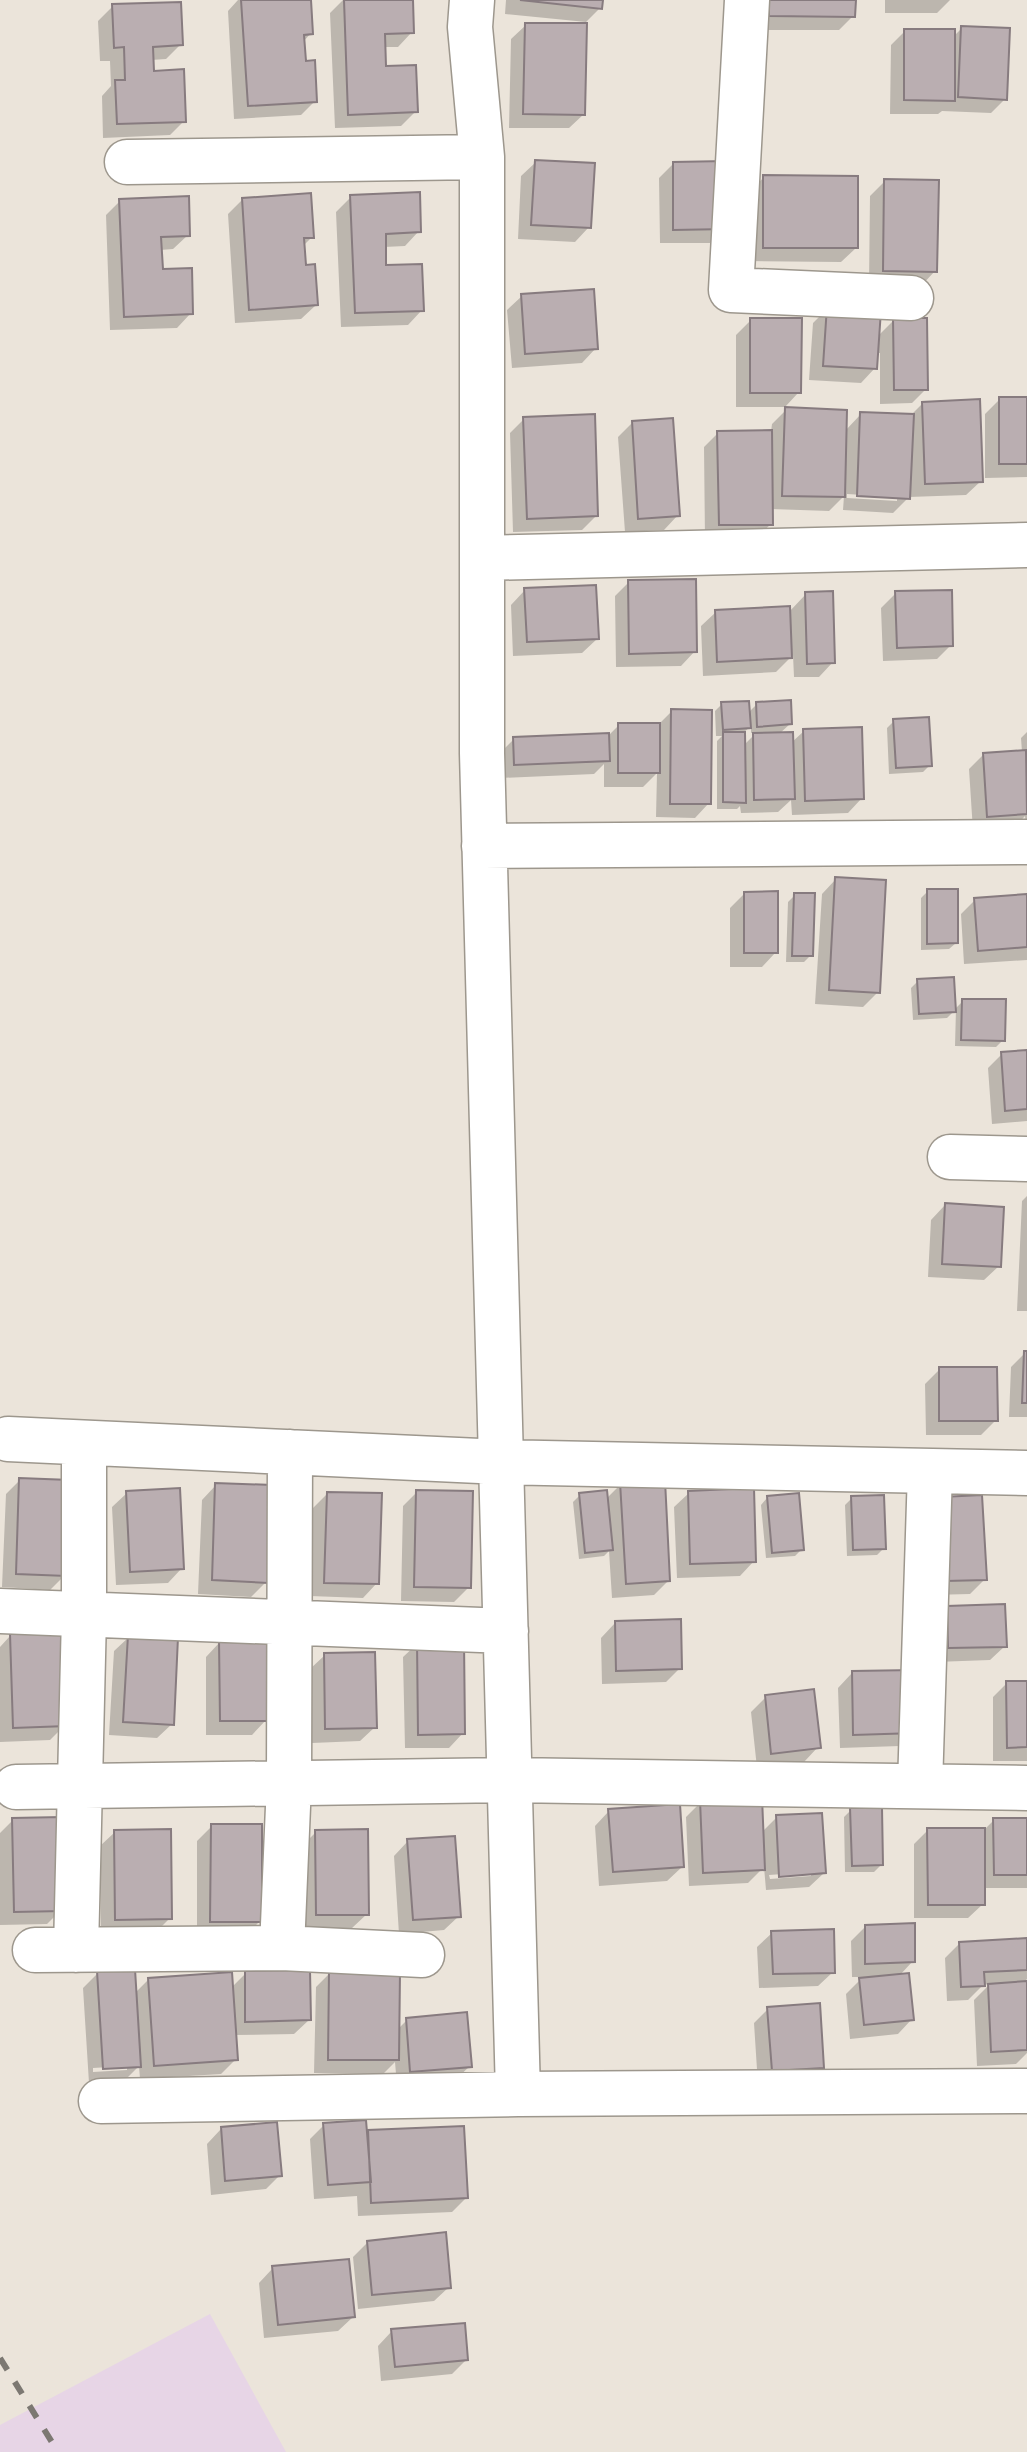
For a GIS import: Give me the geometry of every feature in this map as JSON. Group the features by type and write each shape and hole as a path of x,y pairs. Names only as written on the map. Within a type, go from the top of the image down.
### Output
{"street":[{"path":"472,0 470,27 482,157 484,846 518,2094"},
{"path":"747,0 731,290 911,298"},
{"path":"127,162 482,157"},
{"path":"482,558 1027,545"},
{"path":"484,846 1027,842"},
{"path":"950,1157 1027,1159"},
{"path":"8,1439 501,1462 1027,1473"},
{"path":"84,1443 81,1787 56,1950 282,1948 422,1955"},
{"path":"282,1948 289,1783 290,1452"},
{"path":"920,1786 930,1471"},
{"path":"0,1611 506,1631"},
{"path":"16,1787 510,1780 1027,1788"},
{"path":"101,2101 518,2094 1027,2091"}],"shaded area":[{"path":"210,2314 286,2452 0,2452 0,2425"}],"building":[{"path":"241,0 311,0 313,34 304,35 306,61 315,60 317,102 248,106"},
{"path":"344,0 413,0 414,33 385,34 386,66 416,65 418,112 348,115"},
{"path":"520,0 603,0 602,9"},
{"path":"769,0 856,0 855,17 769,16"},
{"path":"181,2 183,45 153,47 154,71 184,69 186,122 117,124 115,80 125,80 124,47 114,48 112,4"},
{"path":"525,23 587,23 585,115 523,114"},
{"path":"961,26 1010,28 1007,100 958,97"},
{"path":"904,29 955,29 955,101 904,100"},
{"path":"535,160 595,163 591,228 531,225"},
{"path":"726,161 727,229 673,230 673,162"},
{"path":"763,175 858,176 858,248 763,248"},
{"path":"884,179 939,180 937,272 883,271"},
{"path":"420,192 421,232 386,234 386,265 422,264 424,311 355,313 350,195"},
{"path":"311,193 314,238 304,238 306,265 315,264 318,305 249,310 242,198"},
{"path":"189,196 190,236 161,237 163,269 192,268 193,314 124,317 119,199"},
{"path":"594,289 598,349 525,354 521,294"},
{"path":"827,306 881,310 877,369 823,366"},
{"path":"750,318 802,318 801,393 750,393"},
{"path":"893,318 927,318 928,390 894,390"},
{"path":"999,397 1027,397 1027,464 999,464"},
{"path":"980,399 983,482 925,484 922,402"},
{"path":"785,407 847,410 845,497 782,496"},
{"path":"860,412 914,414 910,499 857,496"},
{"path":"595,414 598,516 527,519 523,417"},
{"path":"673,418 680,516 638,519 632,421"},
{"path":"772,430 773,525 719,525 717,431"},
{"path":"696,579 697,652 629,654 628,580"},
{"path":"596,585 599,639 527,642 524,588"},
{"path":"952,590 953,646 897,648 895,591"},
{"path":"833,591 835,663 807,664 805,592"},
{"path":"790,606 792,658 717,662 715,610"},
{"path":"791,700 792,724 757,727 756,702"},
{"path":"749,701 751,728 723,730 721,702"},
{"path":"671,709 712,710 711,804 670,804"},
{"path":"929,717 932,766 896,768 893,719"},
{"path":"618,723 660,723 660,773 618,773"},
{"path":"862,727 864,799 805,801 803,729"},
{"path":"723,732 745,732 746,803 723,802"},
{"path":"793,732 795,799 754,800 753,733"},
{"path":"609,733 610,761 514,765 513,737"},
{"path":"1026,750 1027,814 987,817 983,753"},
{"path":"835,877 886,880 880,993 829,990"},
{"path":"927,889 958,889 958,943 927,944"},
{"path":"778,891 778,953 744,953 744,892"},
{"path":"794,893 815,893 813,956 792,956"},
{"path":"1027,894 1027,947 978,951 974,898"},
{"path":"954,977 956,1012 919,1014 917,979"},
{"path":"962,999 1006,999 1005,1041 961,1040"},
{"path":"1027,1050 1027,1109 1005,1111 1001,1052"},
{"path":"945,1203 1004,1207 1001,1267 942,1264"},
{"path":"1024,1351 1027,1351 1027,1403 1022,1403"},
{"path":"939,1367 997,1367 998,1421 939,1421"},
{"path":"19,1478 70,1480 67,1576 16,1574"},
{"path":"665,1480 670,1581 626,1584 620,1482"},
{"path":"215,1483 272,1485 268,1583 212,1580"},
{"path":"180,1488 184,1569 130,1572 126,1491"},
{"path":"754,1488 756,1562 690,1564 688,1491"},
{"path":"416,1490 473,1491 471,1588 414,1587"},
{"path":"607,1490 613,1550 585,1553 579,1493"},
{"path":"327,1492 382,1493 379,1584 324,1583"},
{"path":"799,1493 804,1550 772,1553 767,1496"},
{"path":"884,1495 886,1549 853,1550 851,1496"},
{"path":"982,1495 987,1580 945,1581 941,1497"},
{"path":"1005,1604 1007,1647 948,1648 947,1606"},
{"path":"681,1619 682,1669 616,1671 615,1621"},
{"path":"64,1633 67,1726 13,1728 10,1634"},
{"path":"128,1635 178,1637 174,1725 123,1722"},
{"path":"219,1640 268,1640 268,1721 220,1721"},
{"path":"464,1640 465,1734 418,1735 417,1641"},
{"path":"375,1652 377,1728 325,1729 324,1653"},
{"path":"915,1670 916,1733 853,1735 852,1671"},
{"path":"1006,1681 1027,1681 1027,1747 1007,1748"},
{"path":"814,1689 821,1748 771,1754 765,1695"},
{"path":"762,1797 765,1870 703,1873 700,1800"},
{"path":"680,1804 684,1867 613,1872 608,1809"},
{"path":"850,1808 882,1808 883,1865 852,1866"},
{"path":"822,1813 826,1873 779,1877 776,1815"},
{"path":"62,1817 63,1911 14,1912 12,1818"},
{"path":"993,1818 1027,1818 1027,1875 994,1875"},
{"path":"211,1824 262,1824 262,1922 210,1922"},
{"path":"927,1828 985,1828 985,1905 928,1905"},
{"path":"171,1829 172,1919 115,1920 114,1830"},
{"path":"368,1829 369,1915 316,1915 315,1830"},
{"path":"455,1836 461,1917 413,1920 407,1839"},
{"path":"915,1923 915,1962 865,1964 865,1925"},
{"path":"834,1929 835,1973 773,1974 771,1931"},
{"path":"1027,1938 1027,1970 984,1972 985,1986 961,1987 959,1942"},
{"path":"135,1969 141,2067 103,2069 97,1971"},
{"path":"310,1970 311,2020 245,2022 245,1971"},
{"path":"329,1971 400,1972 399,2060 328,2060"},
{"path":"232,1972 238,2060 154,2066 148,1978"},
{"path":"909,1973 914,2020 864,2025 859,1978"},
{"path":"1027,1981 1027,2050 991,2052 988,1984"},
{"path":"820,2003 824,2068 772,2071 767,2007"},
{"path":"467,2012 472,2067 410,2072 406,2018"},
{"path":"366,2120 371,2182 328,2185 323,2123"},
{"path":"277,2122 282,2176 225,2181 221,2127"},
{"path":"464,2126 468,2198 371,2203 368,2130"},
{"path":"446,2232 451,2288 372,2295 367,2241"},
{"path":"349,2259 355,2317 278,2325 272,2266"},
{"path":"465,2323 468,2360 395,2367 391,2329"}],"railway":[{"path":"0,2358 58,2452"}]}
